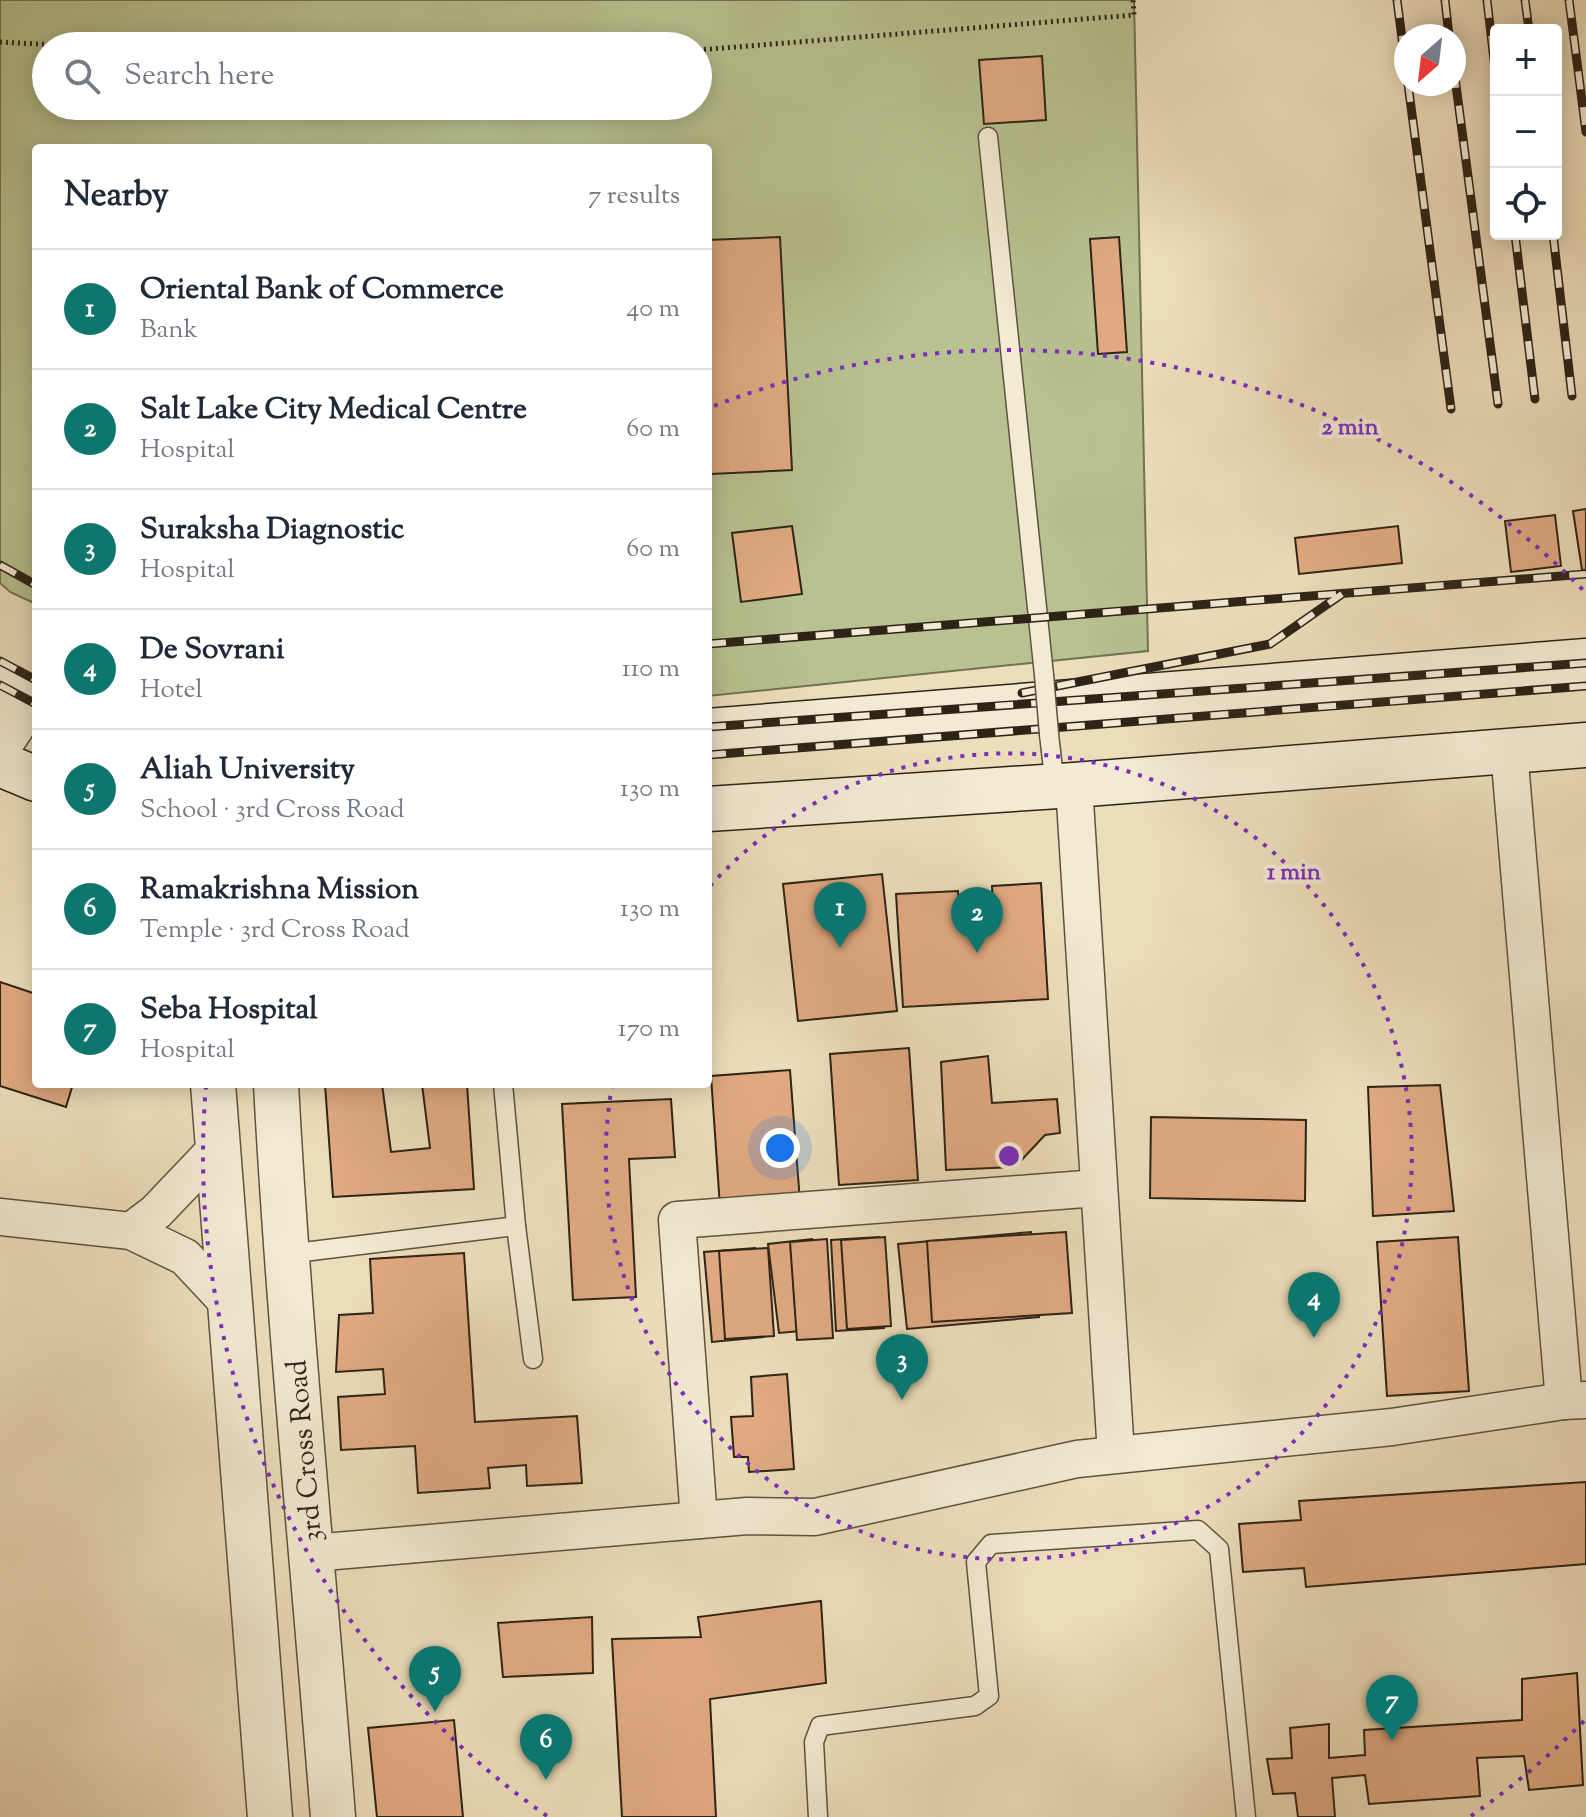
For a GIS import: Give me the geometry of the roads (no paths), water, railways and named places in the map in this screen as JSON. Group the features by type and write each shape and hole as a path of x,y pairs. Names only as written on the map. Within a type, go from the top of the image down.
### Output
{"main road":[{"path":"712,731 1586,661"},
{"path":"0,744 20,701"},
{"path":"712,809 1064,786 1586,745"},
{"path":"0,764 32,777"},
{"path":"213,1088 270,1817"},
{"name":"3rd Cross Road","path":"276,1088 301,1456 333,1817"},
{"path":"242,1461 301,1456"}],"street":[{"path":"312,1553 747,1516 815,1517 1077,1459 1392,1427 1575,1400 1509,751"},
{"path":"1064,786 1098,1188 1116,1454"},
{"path":"131,1231 156,1212 217,1148"},
{"path":"699,1520 677,1220 1098,1188"},
{"path":"0,1217 131,1231 185,1257 229,1304"}],"lane":[{"path":"988,137 1049,734 1064,786"},
{"path":"503,1088 516,1226 533,1359"},
{"path":"287,1254 516,1226"},
{"path":"818,1817 814,1742 820,1726 975,1706 989,1696 976,1562 991,1544 1198,1530 1219,1549 1246,1817"}],"railway":[{"path":"1397,0 1400,24"},
{"path":"1445,0 1448,24"},
{"path":"1487,0 1490,26"},
{"path":"1525,0 1528,24"},
{"path":"1569,0 1586,132"},
{"path":"1410,96 1451,409"},
{"path":"1457,96 1498,404"},
{"path":"1516,240 1535,399"},
{"path":"1554,240 1572,396"},
{"path":"0,565 32,583"},
{"path":"712,644 1586,574"},
{"path":"1022,693 1270,644 1342,594"},
{"path":"0,661 32,678"},
{"path":"712,727 1586,663"},
{"path":"0,685 32,702"},
{"path":"712,755 1586,686"}],"place":[{"name":"Oriental Bank of Commerce","path":"840,948"},
{"name":"Salt Lake City Medical Centre","path":"977,953"},
{"name":"De Sovrani","path":"1314,1338"},
{"name":"Suraksha Diagnostic","path":"902,1400"},
{"name":"Aliah University","path":"435,1712"},
{"name":"Seba Hospital","path":"1392,1741"},
{"name":"Ramakrishna Mission","path":"546,1780"}]}
